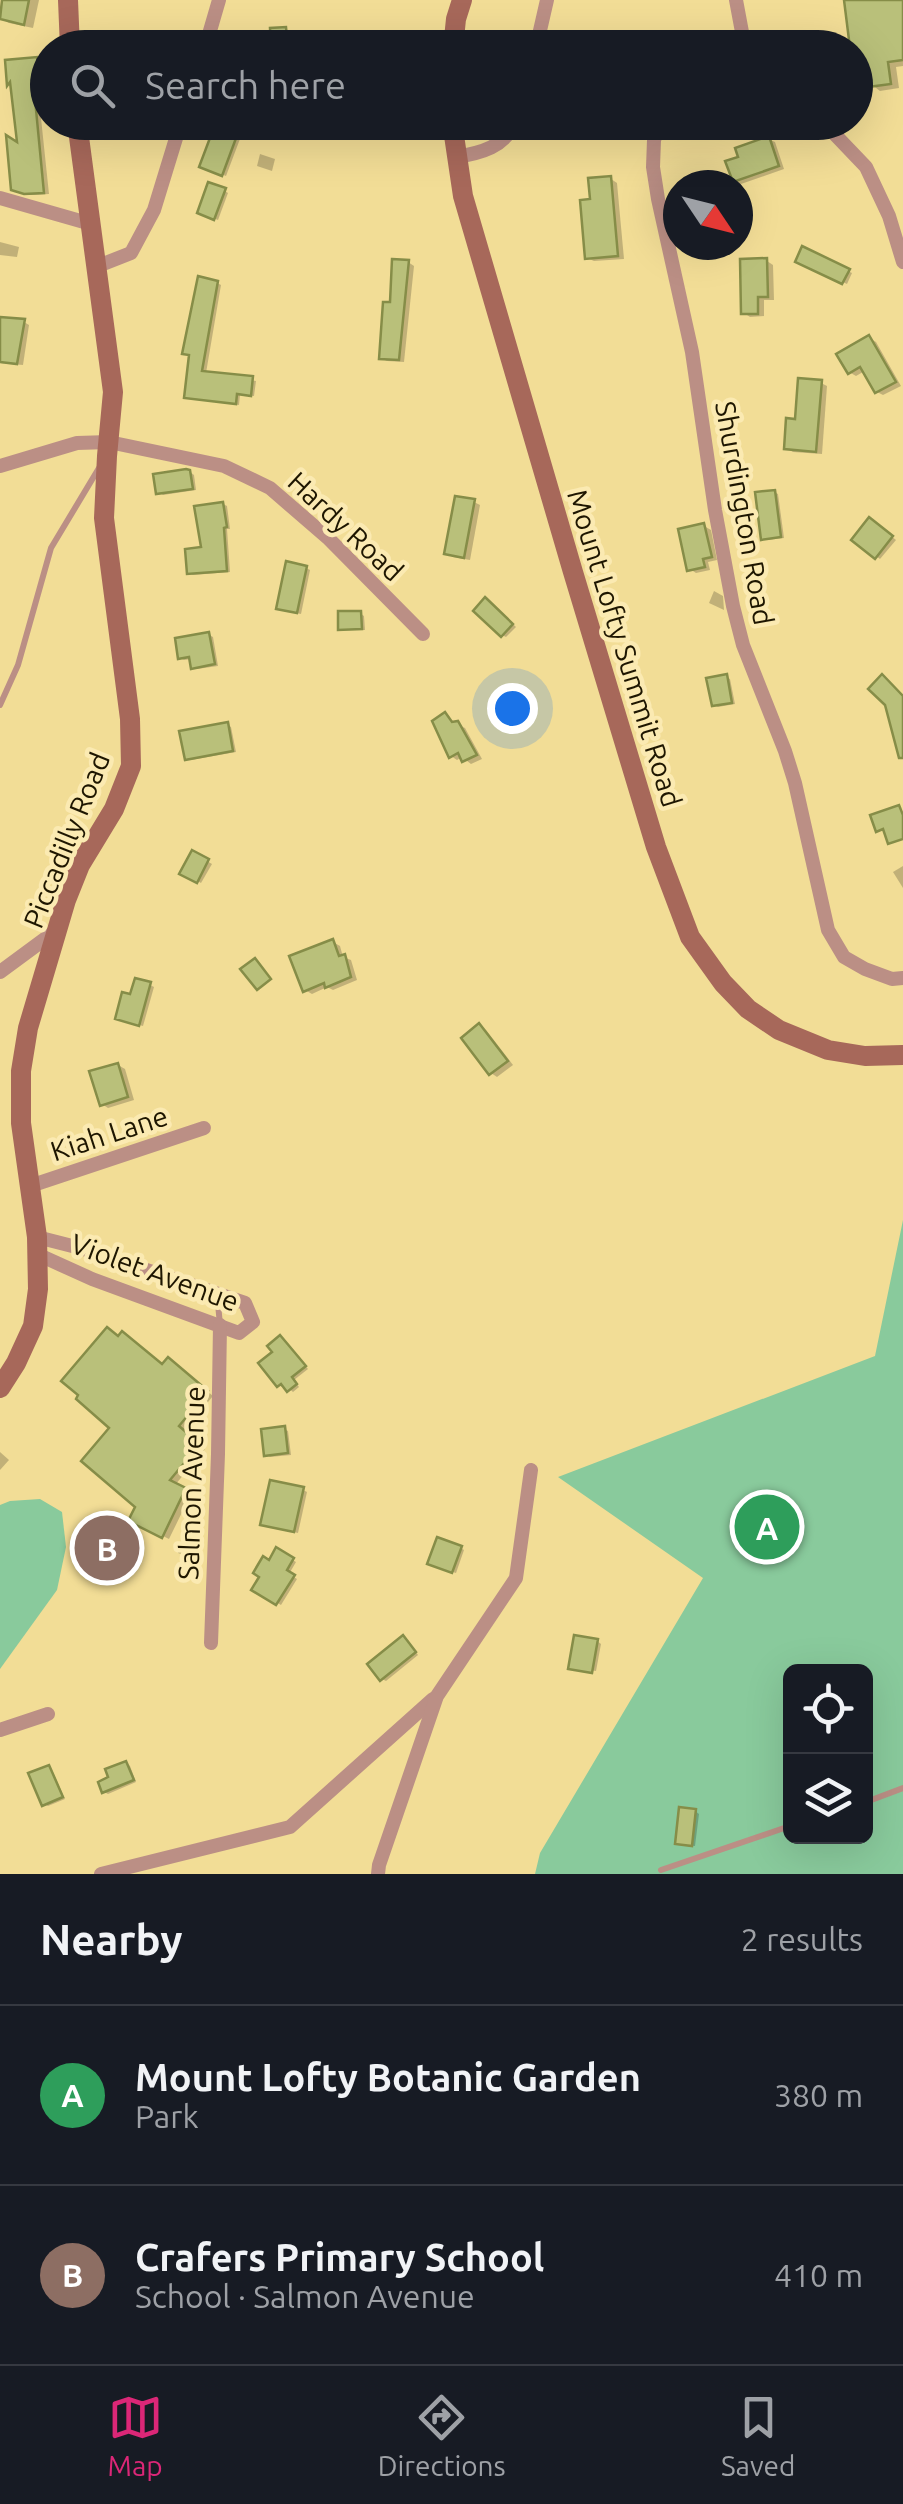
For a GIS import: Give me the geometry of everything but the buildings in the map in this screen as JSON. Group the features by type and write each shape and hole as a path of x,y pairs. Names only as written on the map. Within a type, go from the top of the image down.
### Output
{"main road":[{"path":"68,0 69,30"},
{"path":"455,30 462,0"},
{"name":"Piccadilly Road","path":"0,1388 33,1326 38,1289 37,1245 21,1123 21,1071 28,1028 66,900 80,866 114,809 130,766 130,719 104,518 113,392 79,140"},
{"name":"Mount Lofty Summit Road","path":"454,140 463,196 573,572 656,848 690,938 748,1009 779,1030 828,1050 865,1056 903,1056"}],"street":[{"path":"211,30 219,0"},
{"path":"540,30 547,0"},
{"path":"736,0 742,30"},
{"path":"98,266 132,253 154,210 175,140"},
{"path":"456,157 495,147 503,140"},
{"name":"Shurdington Road","path":"654,140 653,167 692,352 715,510 743,645 795,783 828,930 844,957 865,969 903,978"},
{"path":"840,140 866,167 890,216 903,262"},
{"path":"0,198 91,224"},
{"name":"Hardy Road","path":"0,466 77,444 224,466 270,488 329,540 423,634"},
{"path":"0,972 57,930"},
{"name":"Kiah Lane","path":"30,1186 204,1128"},
{"name":"Violet Avenue","path":"37,1245 84,1248 217,1292 245,1302 253,1322 239,1332 92,1279 37,1245"},
{"name":"Salmon Avenue","path":"211,1643 220,1325"},
{"path":"101,1874 290,1827 437,1696 516,1578 530,1470"},
{"path":"378,1874 437,1696"},
{"path":"0,1730 48,1714"}],"lane":[{"path":"0,705 18,665 51,548 108,449"},
{"path":"217,1292 220,1325"},
{"path":"873,1799 903,1788"},
{"path":"661,1870 783,1828"}],"green space":[{"path":"903,1220 903,1874 535,1874 540,1853 703,1578 558,1477 875,1356"},
{"path":"40,1499 62,1512 66,1547 57,1590 0,1669 0,1505"}],"place":[{"name":"Mount Lofty Botanic Garden","path":"767,1527"},
{"name":"Crafers Primary School","path":"107,1548"}]}
